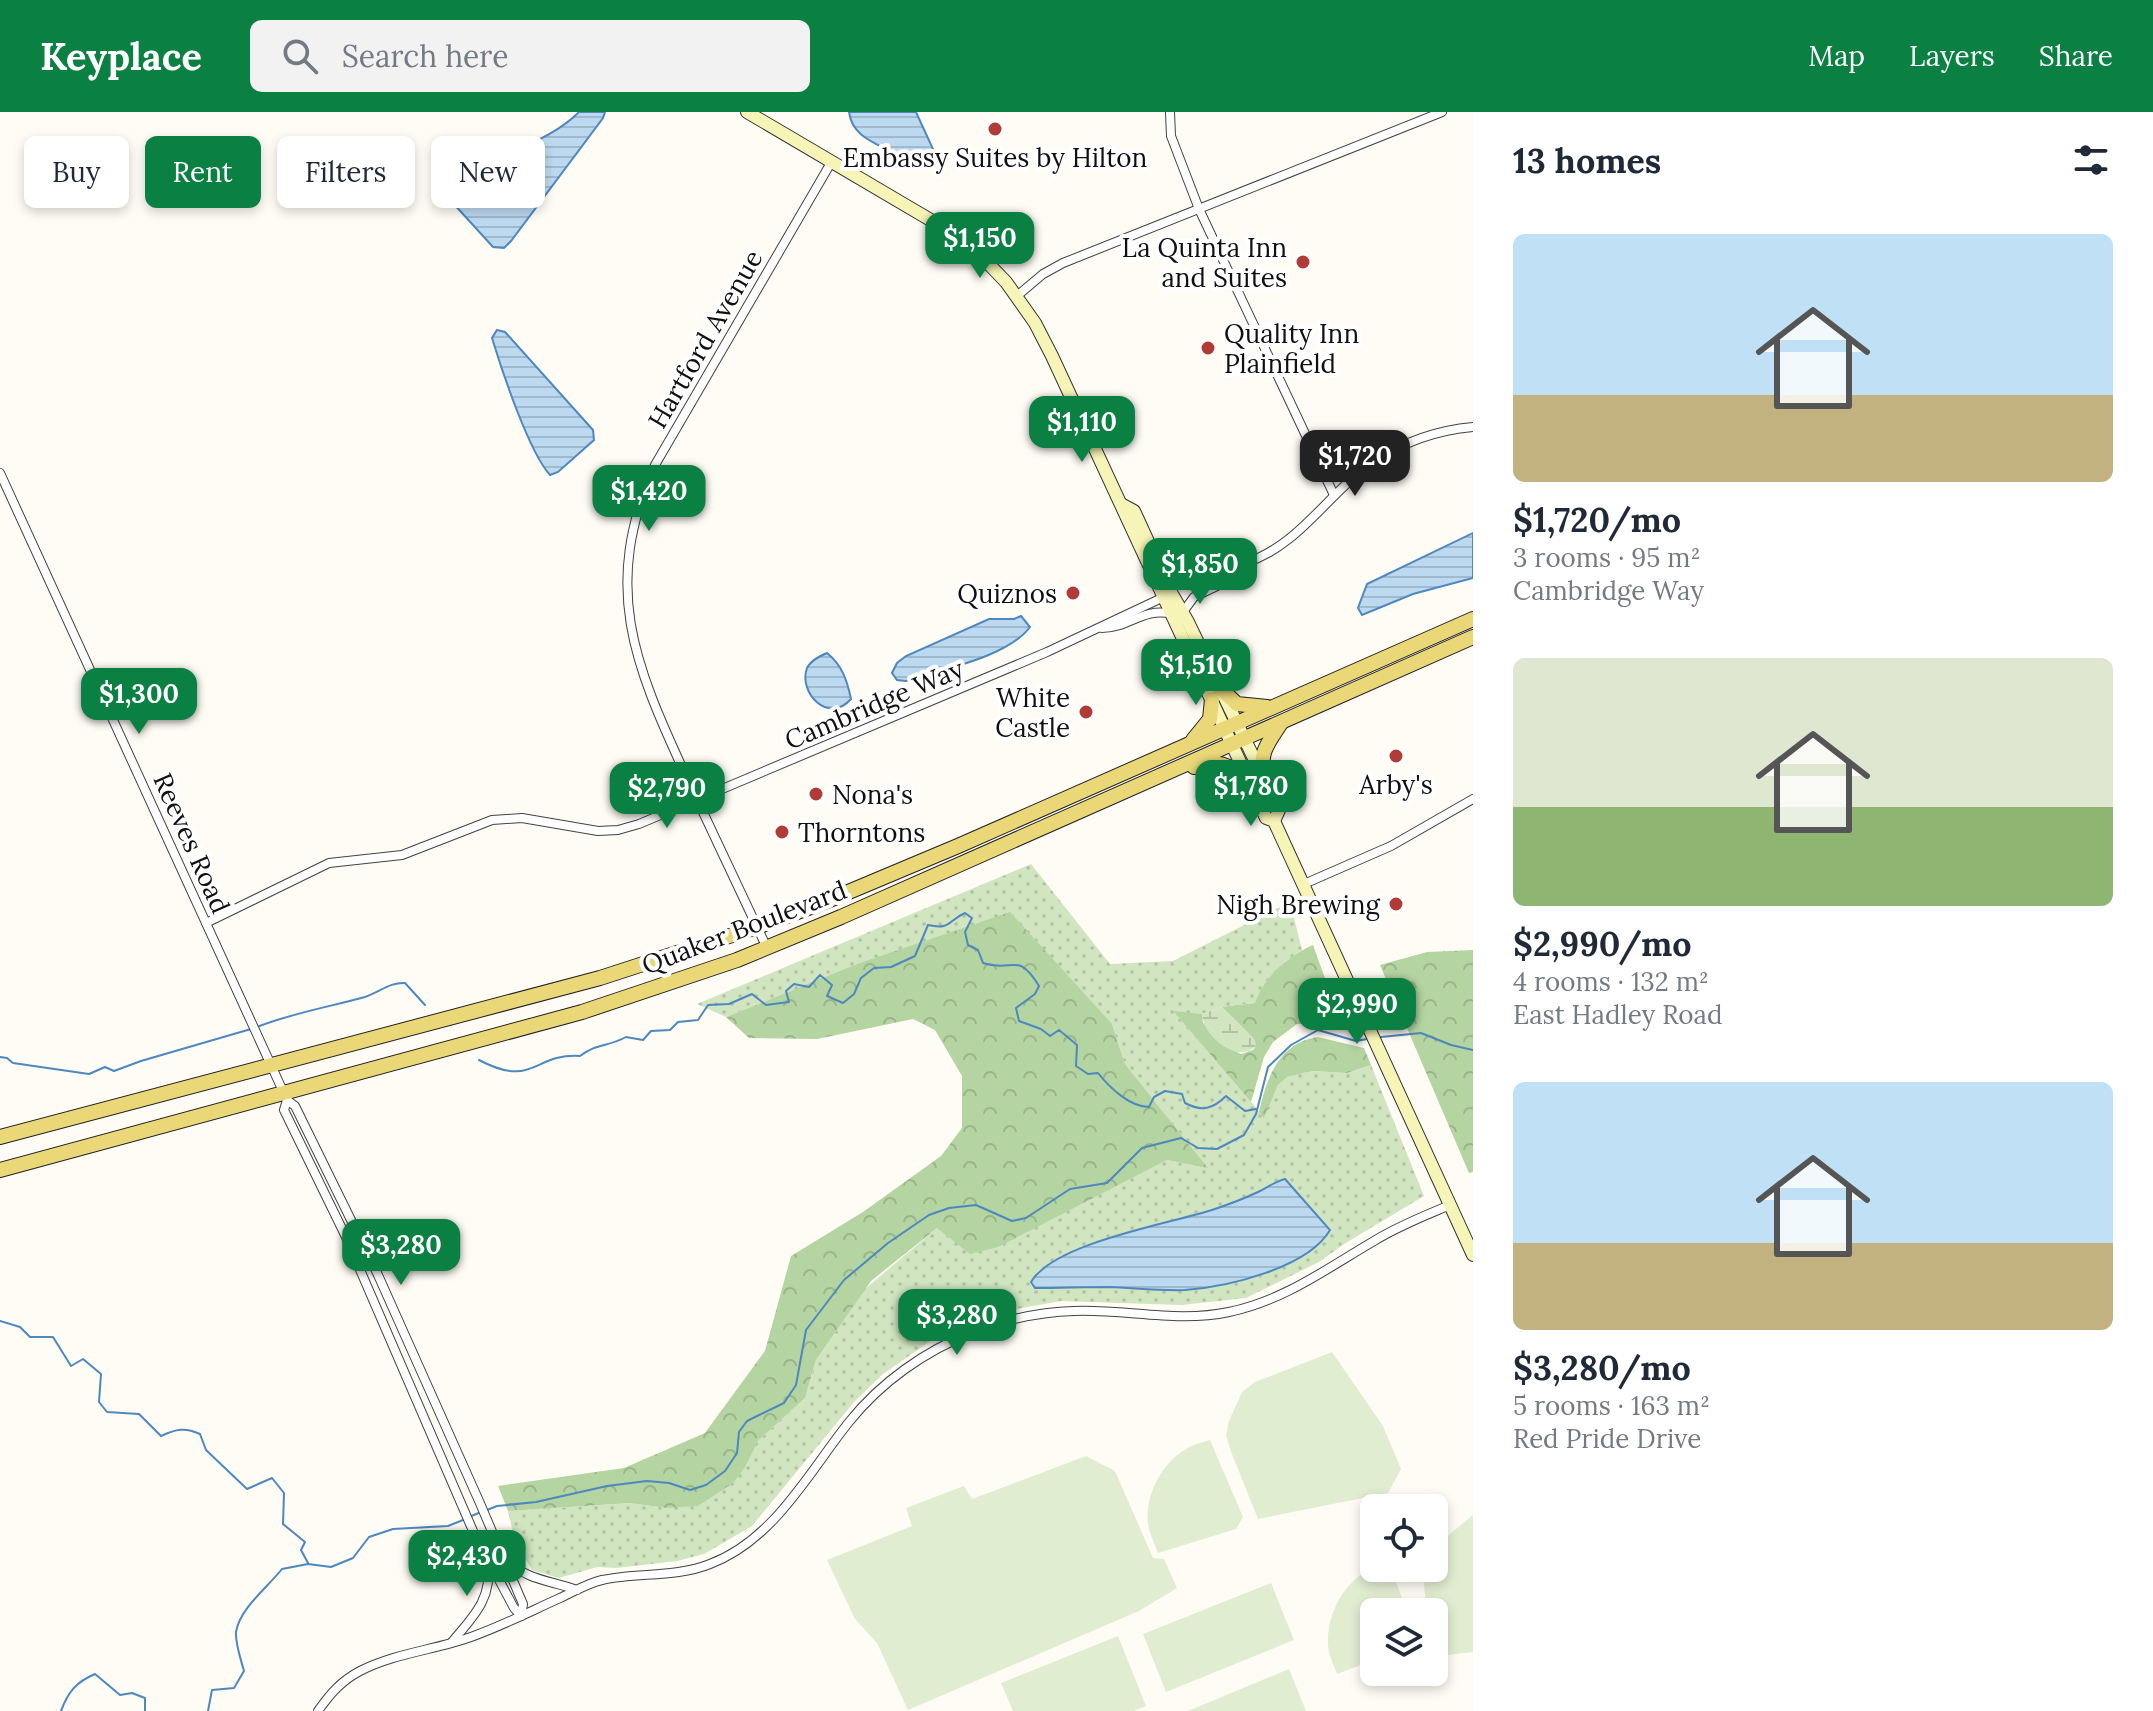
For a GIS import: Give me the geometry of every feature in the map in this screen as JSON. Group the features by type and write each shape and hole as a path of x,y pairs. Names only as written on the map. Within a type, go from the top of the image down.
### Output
{"main road":[{"name":"Quaker Boulevard","path":"0,1137 600,978 757,927 889,875 1473,619"},
{"name":"Quaker Boulevard","path":"0,1170 286,1097 582,1012 767,948 1473,637"},
{"path":"1188,745 1210,719 1215,693 1237,704 1275,706"},
{"path":"1163,774 1216,762 1256,780 1263,750 1281,722"}],"street":[{"path":"747,112 945,227 982,257 1017,296 1048,348 1124,516 1177,613 1256,780 1279,810 1274,821 1473,1255"},
{"path":"1170,112 1171,136 1199,209 1334,495"},
{"path":"1017,296 1043,274 1063,263 1442,112"},
{"name":"Hartford Avenue","path":"767,948 651,699 633,645 627,593 633,529 642,495 655,465 832,161"},
{"path":"1165,578 1183,583 1229,562 1242,564 1281,545 1376,460 1442,432 1473,427"},
{"name":"Reeves Road","path":"0,473 286,1097 295,1106 361,1239 503,1556 523,1604 521,1616"},
{"path":"1121,504 1134,511 1165,578 1168,596"},
{"path":"1177,613 1194,597 1236,577 1242,564"},
{"name":"Cambridge Way","path":"206,923 329,863 402,855 492,820 522,818 577,829 608,831 629,827 698,801 1101,628 1109,621 1168,596"},
{"name":"Cambridge Way","path":"1101,628 1113,628 1153,611 1177,613"},
{"path":"1304,884 1399,842 1473,799"},
{"name":"Reeves Road","path":"286,1097 284,1110 345,1235 464,1512 521,1616"},
{"path":"318,1711 334,1689 359,1672 389,1660 451,1643 521,1616 599,1580 653,1576 710,1565 735,1551 751,1540 795,1495 850,1421 891,1378 974,1331 1045,1314 1075,1311 1168,1317 1230,1312 1284,1294 1374,1241 1450,1205"},
{"path":"451,1643 471,1620 485,1597 489,1574 484,1552"},
{"path":"503,1556 524,1575 577,1590"}],"green space":[{"path":"1031,864 1110,964 1173,961 1290,902 1302,950 1283,963 1255,1003 1222,1007 1202,1014 1174,1012 1264,1117 1278,1085 1286,1077 1311,1071 1347,1073 1371,1065 1424,1196 1319,1262 1246,1298 1181,1305 1061,1301 1004,1311 942,1333 883,1374 854,1402 752,1526 704,1554 677,1561 616,1568 597,1567 559,1578 532,1570 515,1541 508,1511 630,1503 666,1508 758,1441 805,1398 816,1360 865,1289 937,1228 1086,1201 1167,1160 1207,1167 1125,1064 1112,1024 796,989 726,1017 697,1004","holes":["1273,1182 1323,1242 1110,1287 1036,1288 1038,1271 1071,1254 1122,1234 1226,1205"]},
{"path":"1010,912 1112,1024 1125,1064 1208,1168 1167,1160 998,1247 970,1254 937,1228 871,1281 816,1360 805,1398 758,1441 733,1483 698,1506 666,1508 630,1503 508,1511 498,1486 624,1468 705,1433 765,1351 791,1256 863,1212 941,1156 962,1128 962,1076 935,1030 913,1019 817,1039 749,1038 726,1017 860,963"},
{"path":"1313,945 1338,1014 1348,1017 1353,1030 1323,1023 1297,1024 1273,1042 1264,1057 1251,1102 1173,1011 1202,1014 1203,1023 1235,1051 1241,1054 1253,1050 1256,1046 1254,1039 1222,1007 1255,1003 1278,968"},
{"path":"1473,950 1473,1172 1469,1173 1380,965 1427,952"},
{"path":"1222,1007 1254,1039 1256,1046 1248,1051 1231,1050 1208,1031 1202,1014"},
{"path":"1318,1037 1364,1048 1371,1065 1347,1073 1311,1071 1287,1077 1278,1085 1264,1118 1259,1112 1276,1064 1293,1046"},
{"path":"1332,1352 1383,1426 1401,1469 1388,1493 1360,1494 1360,1499 1258,1519 1226,1435 1242,1392 1255,1382"},
{"path":"1210,1440 1243,1517 1236,1529 1158,1553 1149,1527 1152,1491 1177,1455"},
{"path":"1086,1456 1115,1471 1153,1558 1164,1559 1177,1588 1139,1611 908,1710 877,1643 855,1619 827,1560 912,1526 906,1508 964,1486 972,1499"},
{"path":"1473,1515 1473,1652 1448,1655 1448,1598 1425,1598 1424,1585 1424,1582 1448,1582 1448,1536"},
{"path":"1360,1576 1360,1582 1396,1582 1402,1598 1360,1598 1360,1665 1337,1674 1330,1656 1328,1632 1334,1609"},
{"path":"1271,1583 1294,1640 1166,1692 1143,1634"},
{"path":"1118,1636 1146,1706 1134,1711 1013,1711 1001,1683"},
{"path":"1289,1669 1306,1711 1188,1711"}],"water":[{"path":"579,112 605,112 545,196 545,136"},
{"path":"849,112 916,112 936,161 926,168 892,153 887,154 888,150 858,131"},
{"path":"457,208 536,208 504,248 493,247"},
{"path":"497,330 505,332 593,430 594,440 558,472 550,475 533,449 492,338"},
{"path":"1473,533 1473,578 1413,594 1362,615 1358,608 1367,584"},
{"path":"1021,616 1030,627 1006,647 906,681 897,680 892,673 897,663 906,656 989,619"},
{"path":"827,653 843,673 851,699 833,708 817,702 807,687 805,677 811,663"},
{"path":"1285,1179 1330,1230 1304,1255 1286,1265 1244,1280 1185,1290 1035,1288 1031,1282 1044,1268 1087,1246 1212,1210"}],"waterway":[{"path":"479,1060 497,1068 523,1071 552,1059 580,1056 626,1037 643,1040 651,1031 670,1030 678,1022 698,1020 708,1005 729,1004 752,994 766,1005 789,1002 786,991 794,984 809,987 820,975 832,985 827,996 843,1003 854,994 861,978 874,968 891,967 915,956 928,925 945,926 965,913 972,918 965,932 968,945 978,950 983,963 1020,966 1032,975 1039,986 1035,994 1016,1008 1019,1021 1050,1036 1059,1030 1077,1045 1076,1066 1088,1074 1098,1073 1121,1096 1142,1106 1149,1107 1154,1097 1165,1091 1182,1094 1185,1103 1197,1108 1212,1106 1226,1096 1245,1111 1256,1109"},
{"path":"257,1027 365,997 400,983 405,983 425,1005"},
{"path":"0,1057 13,1063 89,1074 105,1067 114,1071 251,1029"},
{"path":"487,1510 647,1481 669,1483 690,1490 706,1485 725,1471 737,1453 739,1432 747,1421 784,1403 796,1385 806,1330 844,1280 888,1243 929,1215 949,1208 976,1205 1012,1221 1026,1218 1070,1189 1107,1183 1142,1148 1181,1138 1198,1148 1217,1149 1244,1135 1256,1114 1268,1067 1291,1045 1318,1030 1356,1041 1367,1039"},
{"path":"1381,1037 1421,1033 1473,1050"},
{"path":"0,1321 20,1327 30,1337 53,1337 71,1366 83,1359 101,1374 99,1402 107,1412 139,1414 161,1436 180,1430 200,1434 206,1450 247,1489 272,1478 284,1493 283,1524 305,1542 301,1550 308,1563"},
{"path":"469,1517 481,1512"},
{"path":"208,1711 212,1690 234,1688 244,1671 236,1636 239,1623 255,1599 282,1569 308,1564 331,1567 353,1558 369,1537 393,1529 448,1526 463,1520"},
{"path":"61,1711 74,1688 95,1674 120,1695 132,1693 145,1698 145,1711"}],"place":[{"name":"Embassy Suites by Hilton","path":"995,129"},
{"name":"La Quinta Inn and Suites","path":"1303,262"},
{"name":"Quality Inn Plainfield","path":"1208,348"},
{"name":"Quiznos","path":"1073,593"},
{"name":"White Castle","path":"1086,712"},
{"name":"Arby's","path":"1396,756"},
{"name":"Nona's","path":"816,794"},
{"name":"Thorntons","path":"782,832"},
{"name":"Nigh Brewing","path":"1396,904"}]}
